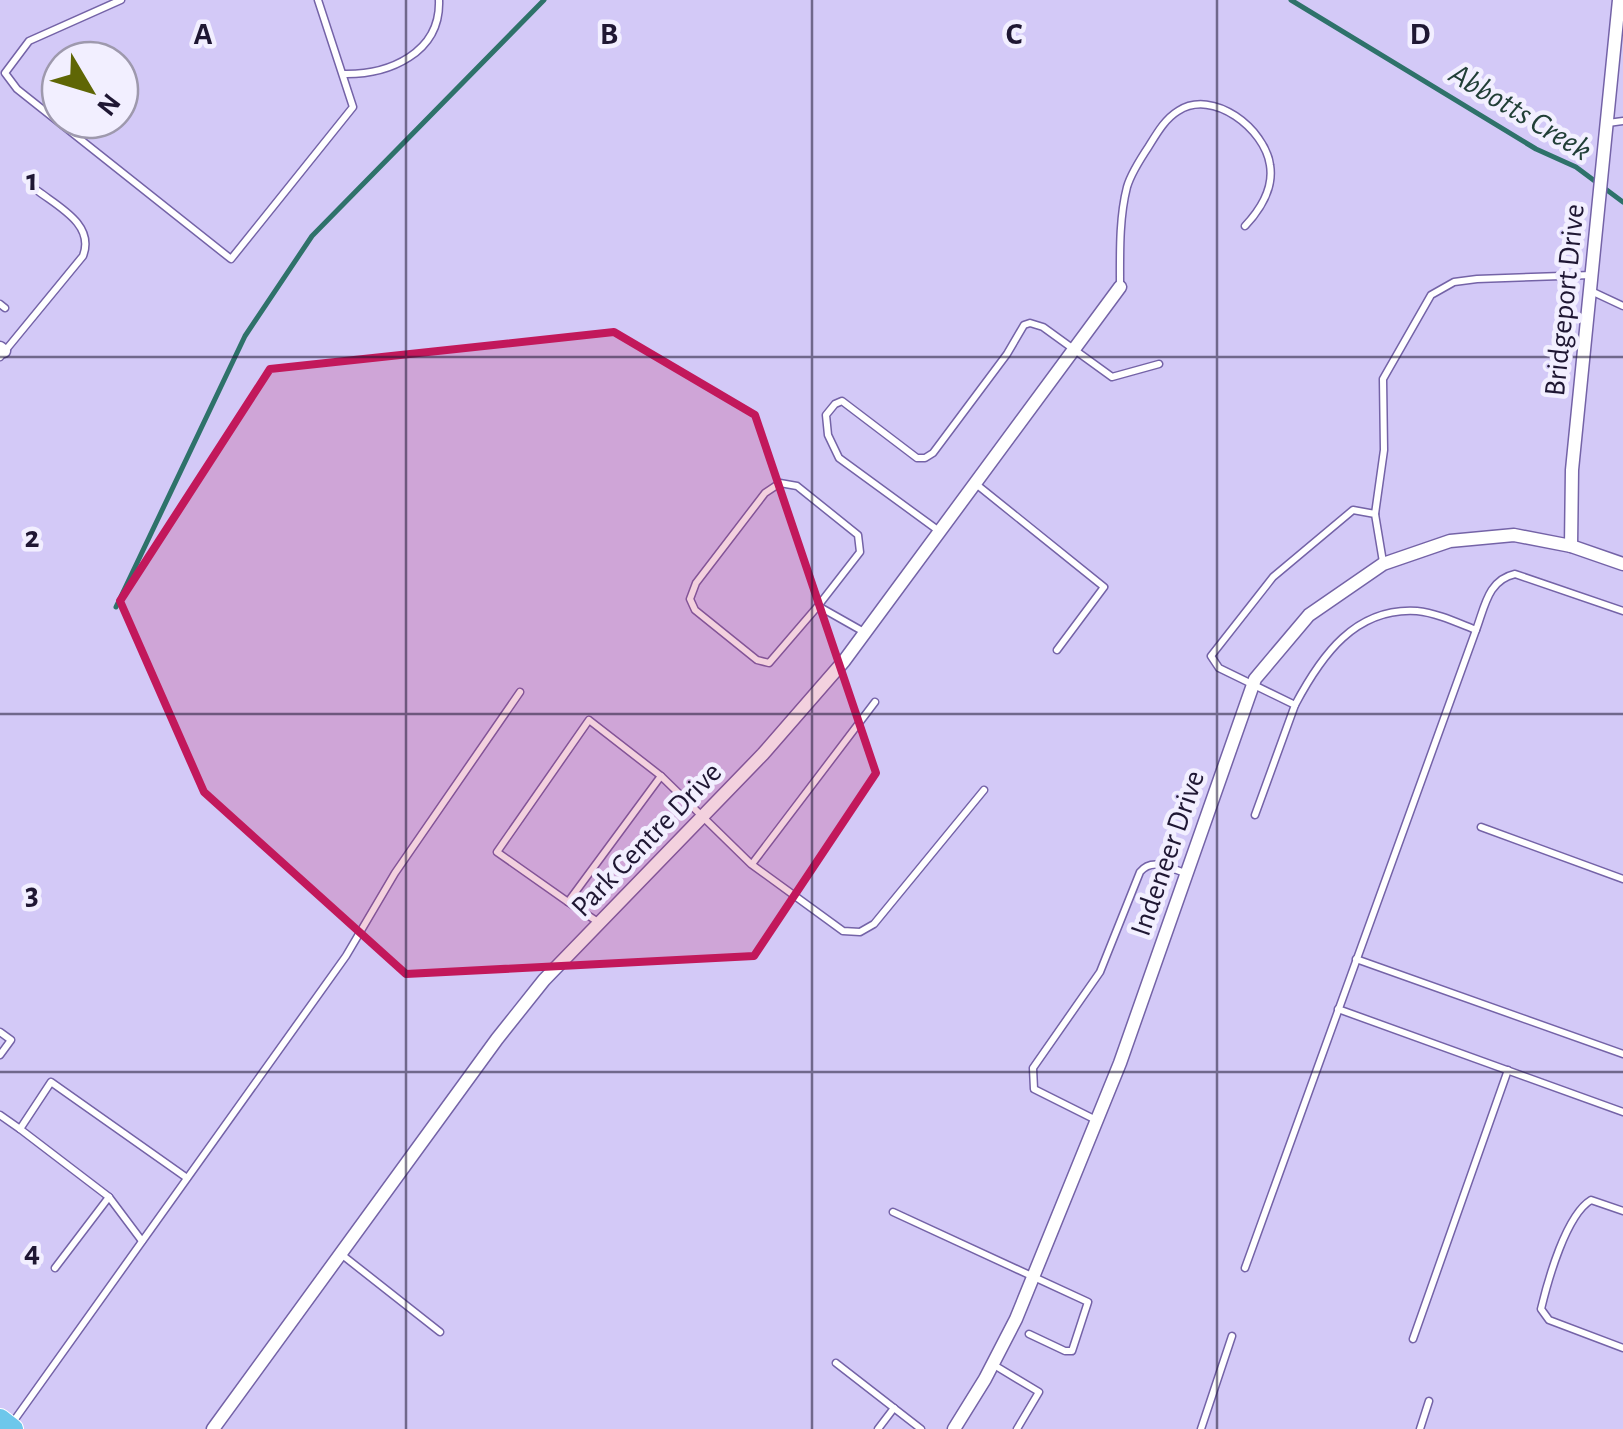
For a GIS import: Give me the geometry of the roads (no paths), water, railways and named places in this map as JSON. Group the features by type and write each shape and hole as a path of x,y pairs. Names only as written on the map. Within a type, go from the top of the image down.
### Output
{"street":[{"name":"Bridgeport Drive","path":"1571,546 1572,470 1619,0"},
{"name":"Park Centre Drive","path":"213,1429 497,1039 544,980 763,754 865,633 1120,287"},
{"name":"Indeneer Drive","path":"954,1429 992,1364 1033,1276 1096,1120 1253,686 1309,615 1383,564 1450,540 1514,534 1571,546 1623,564"}],"lane":[{"path":"121,0 29,41 5,72 17,88 231,260 353,107 318,0"},
{"path":"343,74 372,74 406,62 440,18 439,0"},
{"path":"1120,287 1120,247 1128,186 1163,124 1180,109 1205,104 1226,110 1265,148 1271,167 1268,193 1258,212 1244,226"},
{"path":"1607,123 1623,122"},
{"path":"1,352 83,256 87,245 85,232 38,191"},
{"path":"1383,564 1375,514 1384,450 1383,379 1431,294 1454,282 1477,278 1592,275"},
{"path":"1590,290 1623,306"},
{"path":"940,532 839,458 828,435 826,416 834,404 842,401 918,458 924,458 944,439 1024,325 1036,324 1112,377 1159,364"},
{"path":"780,483 797,486 858,535 860,552 818,606 769,663 756,660 695,610 690,600 696,583 765,493 780,483"},
{"path":"976,483 1104,586 1057,650"},
{"path":"1296,704 1219,668 1212,656 1273,577 1352,510 1375,514"},
{"path":"1244,1268 1490,590 1503,576 1516,574 1623,611"},
{"path":"818,606 865,633"},
{"path":"1255,815 1296,704 1336,642 1349,630 1388,612 1420,611 1476,630"},
{"path":"7,1425 346,956 394,873 520,692"},
{"path":"752,864 874,702"},
{"path":"599,923 496,852 589,720 662,776 752,864 843,931 860,932 874,924 984,790"},
{"path":"568,902 662,776"},
{"path":"1481,827 1623,879"},
{"path":"1096,1120 1042,1096 1034,1089 1033,1068 1100,972 1140,872 1145,866 1156,864 1186,873"},
{"path":"1356,959 1623,1054"},
{"path":"1338,1009 1623,1112"},
{"path":"0,1032 10,1040 0,1055"},
{"path":"1413,1338 1508,1070"},
{"path":"20,1128 50,1082 187,1178"},
{"path":"0,1115 109,1196 142,1241"},
{"path":"56,1268 109,1196"},
{"path":"1623,1211 1591,1200 1577,1211 1547,1284 1542,1308 1549,1320 1623,1348"},
{"path":"893,1212 1088,1302 1072,1351 1065,1352 1029,1334"},
{"path":"340,1253 440,1332"},
{"path":"1202,1429 1232,1336"},
{"path":"836,1364 921,1429"},
{"path":"992,1364 1039,1392 1016,1429"},
{"path":"1420,1429 1429,1402"},
{"path":"878,1429 894,1408"}],"waterway":[{"path":"116,607 245,336 312,236 544,0"},
{"name":"Abbotts Creek","path":"1291,0 1536,149 1576,167 1623,202"}]}
